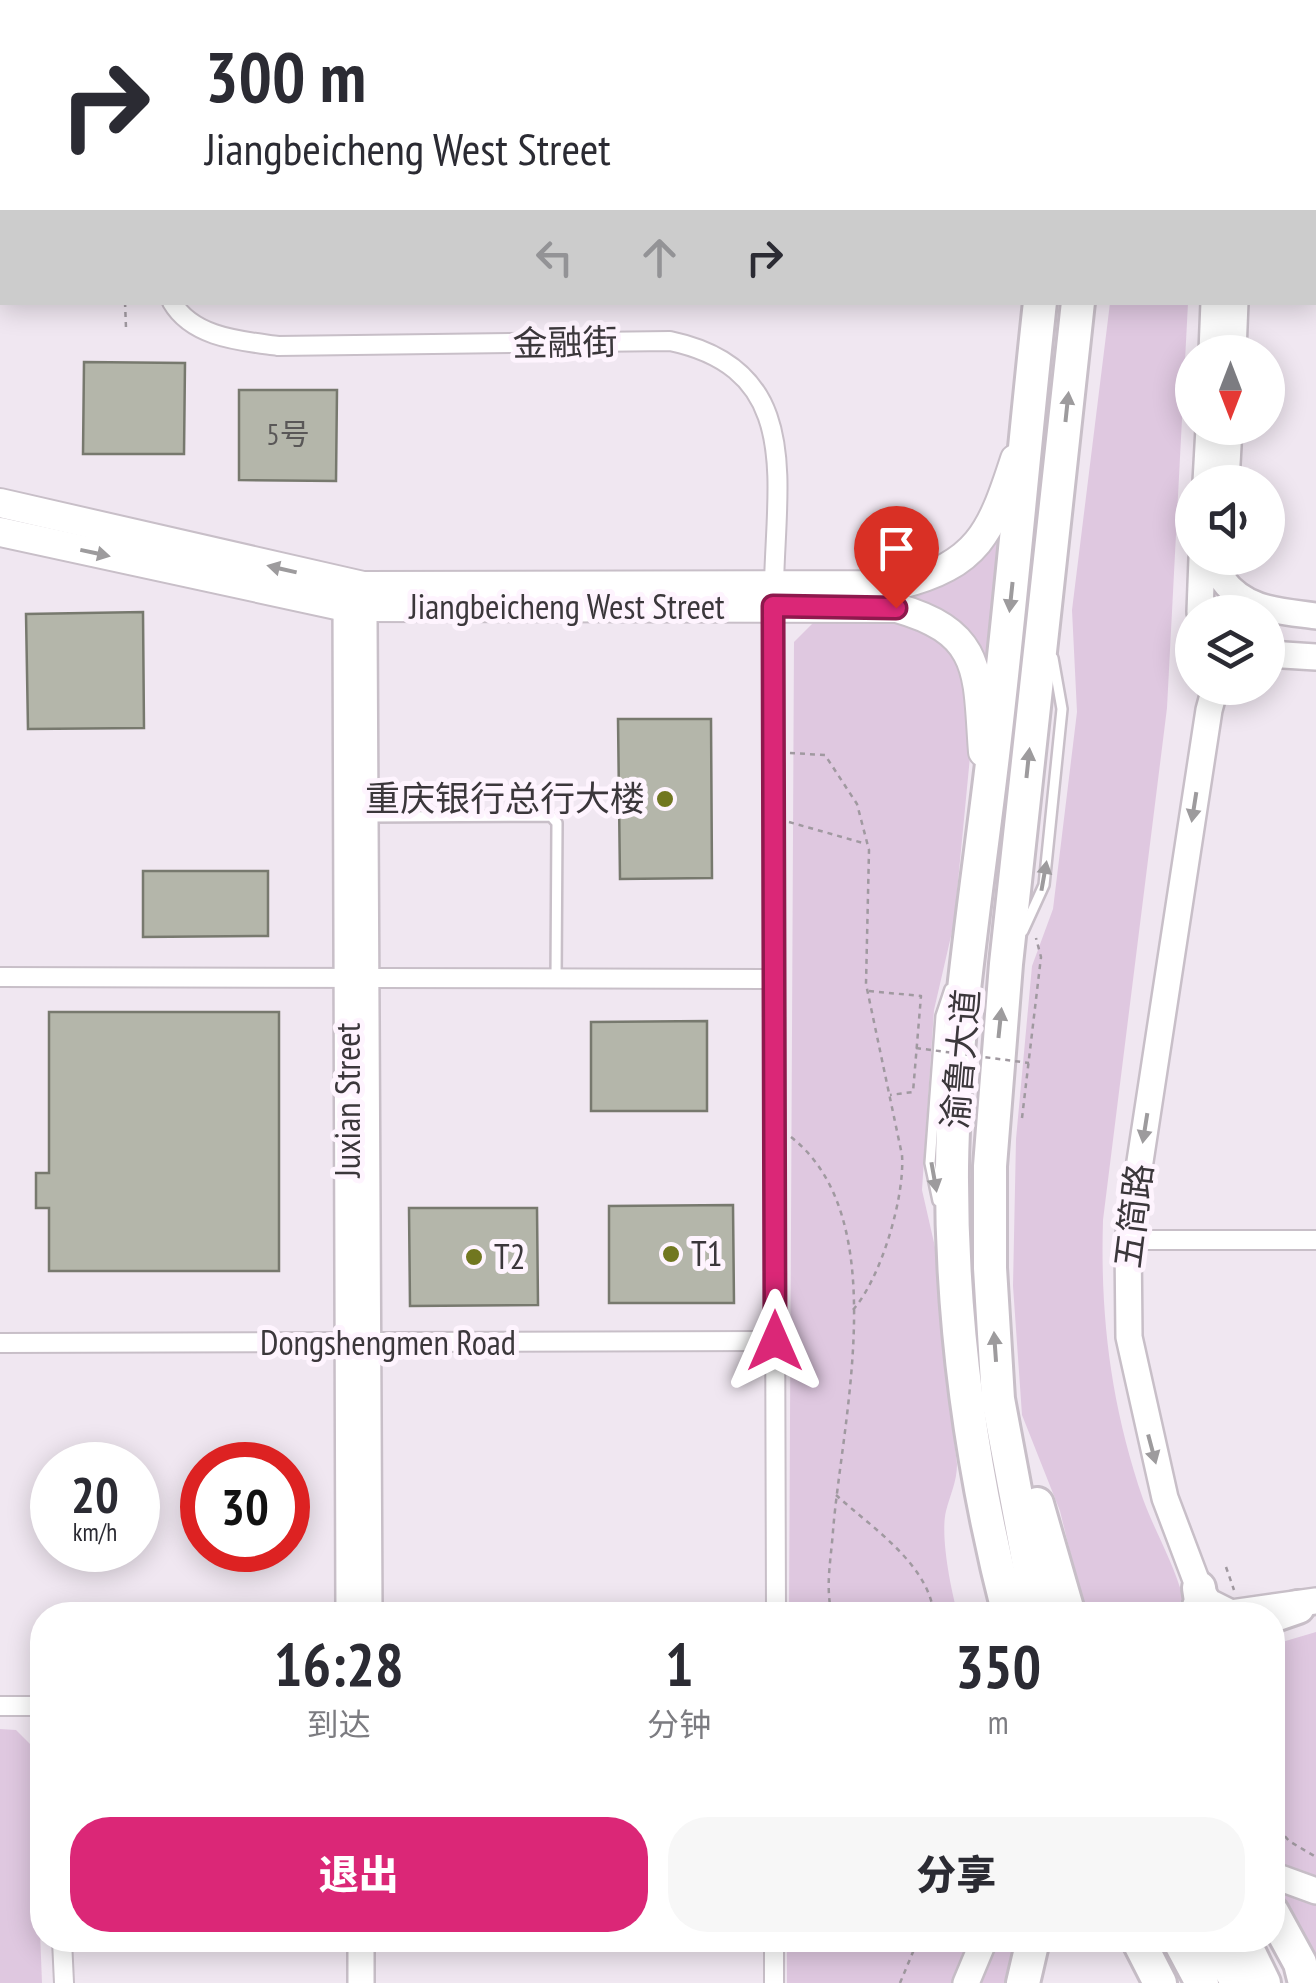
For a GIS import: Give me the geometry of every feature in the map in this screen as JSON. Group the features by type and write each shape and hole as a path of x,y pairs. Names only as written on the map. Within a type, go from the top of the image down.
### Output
{"highway":[{"name":"渝鲁大道","path":"1006,1602 973,1458 954,1275 952,1164 956,1086 987,808 1012,500 1027,418 1040,305"},
{"name":"渝鲁大道","path":"1049,1602 1033,1586 998,1399 990,1268 990,1166 1006,964 1078,305"},
{"path":"973,1458 984,1602"},
{"path":"1285,1936 1300,1963 1305,1983"},
{"path":"1023,1983 1030,1952"},
{"path":"1144,1952 1160,1983"},
{"path":"1185,1952 1202,1983"},
{"path":"1224,1952 1250,1982"},
{"path":"1246,1952 1250,1982"}],"main road":[{"name":"Jiangbeicheng West Street","path":"5,536 355,596 773,596 898,585 932,576 975,550 1012,500"},
{"name":"Jiangbeicheng West Street","path":"0,503 355,596"},
{"name":"Jiangbeicheng West Street","path":"773,596 896,608 942,626 963,646 976,667 981,693 987,808"}],"street":[{"name":"金融街","path":"174,305 179,314 218,337 278,346 670,341 698,347 733,365 753,386 776,442 776,1602"},
{"path":"1213,335 1214,305"},
{"path":"1233,335 1235,305"},
{"name":"Juxian Street","path":"355,596 366,817 358,979"},
{"name":"Juxian Street","path":"349,1602 357,1343 355,596"},
{"path":"1285,612 1316,616"},
{"path":"1285,655 1316,657"},
{"name":"五简路","path":"1197,1602 1165,1498 1139,1392 1129,1338 1128,1240 1208,705"},
{"path":"0,977 774,980"},
{"path":"1128,1240 1316,1240"},
{"name":"Dongshengmen Road","path":"0,1344 775,1341"},
{"name":"Juxian Street","path":"357,1343 368,1602"},
{"path":"4,1706 30,1706"},
{"path":"1285,1880 1316,1891"},
{"path":"63,1952 64,1983"},
{"path":"361,1952 361,1983"},
{"path":"774,1952 774,1983"},
{"path":"966,1983 979,1952"}],"lane":[{"path":"1006,964 1044,885 1062,708 1044,610"},
{"path":"366,817 551,816 557,822 556,979"}],"path":[{"path":"125,305 126,328"},
{"path":"774,751 824,755 857,804 869,850 865,916 867,991 904,1183 895,1220 852,1311"},
{"path":"774,818 865,843"},
{"path":"1022,1118 1041,956 1030,917"},
{"path":"867,991 921,996 912,1092 890,1095"},
{"path":"916,1048 1029,1063"},
{"path":"774,1124 812,1154 836,1194 849,1250 851,1384 827,1578 830,1602"},
{"path":"836,1495 917,1572 932,1602"},
{"path":"1226,1567 1234,1591"},
{"path":"1285,1836 1316,1857"},
{"path":"900,1983 913,1952"}],"shaded area":[{"path":"1110,305 1188,305 1186,335 1175,335 1175,445 1181,445 1180,465 1175,465 1167,708 1103,1220 1103,1292 1115,1395 1132,1464 1175,1572 1183,1598 1180,1602 1082,1602 1060,1511 1022,1415 1013,1286 1016,1139 1032,966 1053,909 1077,712 1072,610"},
{"path":"1001,532 990,671 907,597"},
{"path":"820,616 898,620 926,629 961,660 972,736 954,923 934,1010 922,1190 940,1269 943,1347 957,1464 944,1534 955,1602 789,1602 794,642"},
{"path":"1316,1632 1316,1879 1285,1866 1285,1641"},
{"path":"0,1729 16,1730 30,1744 30,1952 41,1952 42,1983 0,1983"},
{"path":"1285,1892 1316,1905 1316,1983 1285,1918"},
{"path":"787,1952 1019,1952 1010,1983 787,1983"}],"building":[{"path":"84,362 185,363 184,454 83,454"},
{"path":"239,390 337,390 336,481 239,480"},
{"path":"143,612 144,728 28,729 26,614"},
{"name":"重庆银行总行大楼","path":"618,719 711,719 712,878 620,879"},
{"path":"143,871 268,871 268,936 143,937"},
{"path":"49,1012 279,1012 279,1271 49,1271 49,1208 36,1208 36,1173 49,1173"},
{"path":"707,1021 707,1111 591,1111 591,1022"},
{"name":"T1","path":"733,1205 734,1303 609,1303 609,1206"},
{"name":"T2","path":"409,1208 537,1208 538,1305 410,1306"}],"place":[{"name":"重庆银行总行大楼","path":"665,799"},
{"name":"T1","path":"671,1254"},
{"name":"T2","path":"474,1257"}],"route":[{"path":"775,1341 773,606 896,608"}]}
